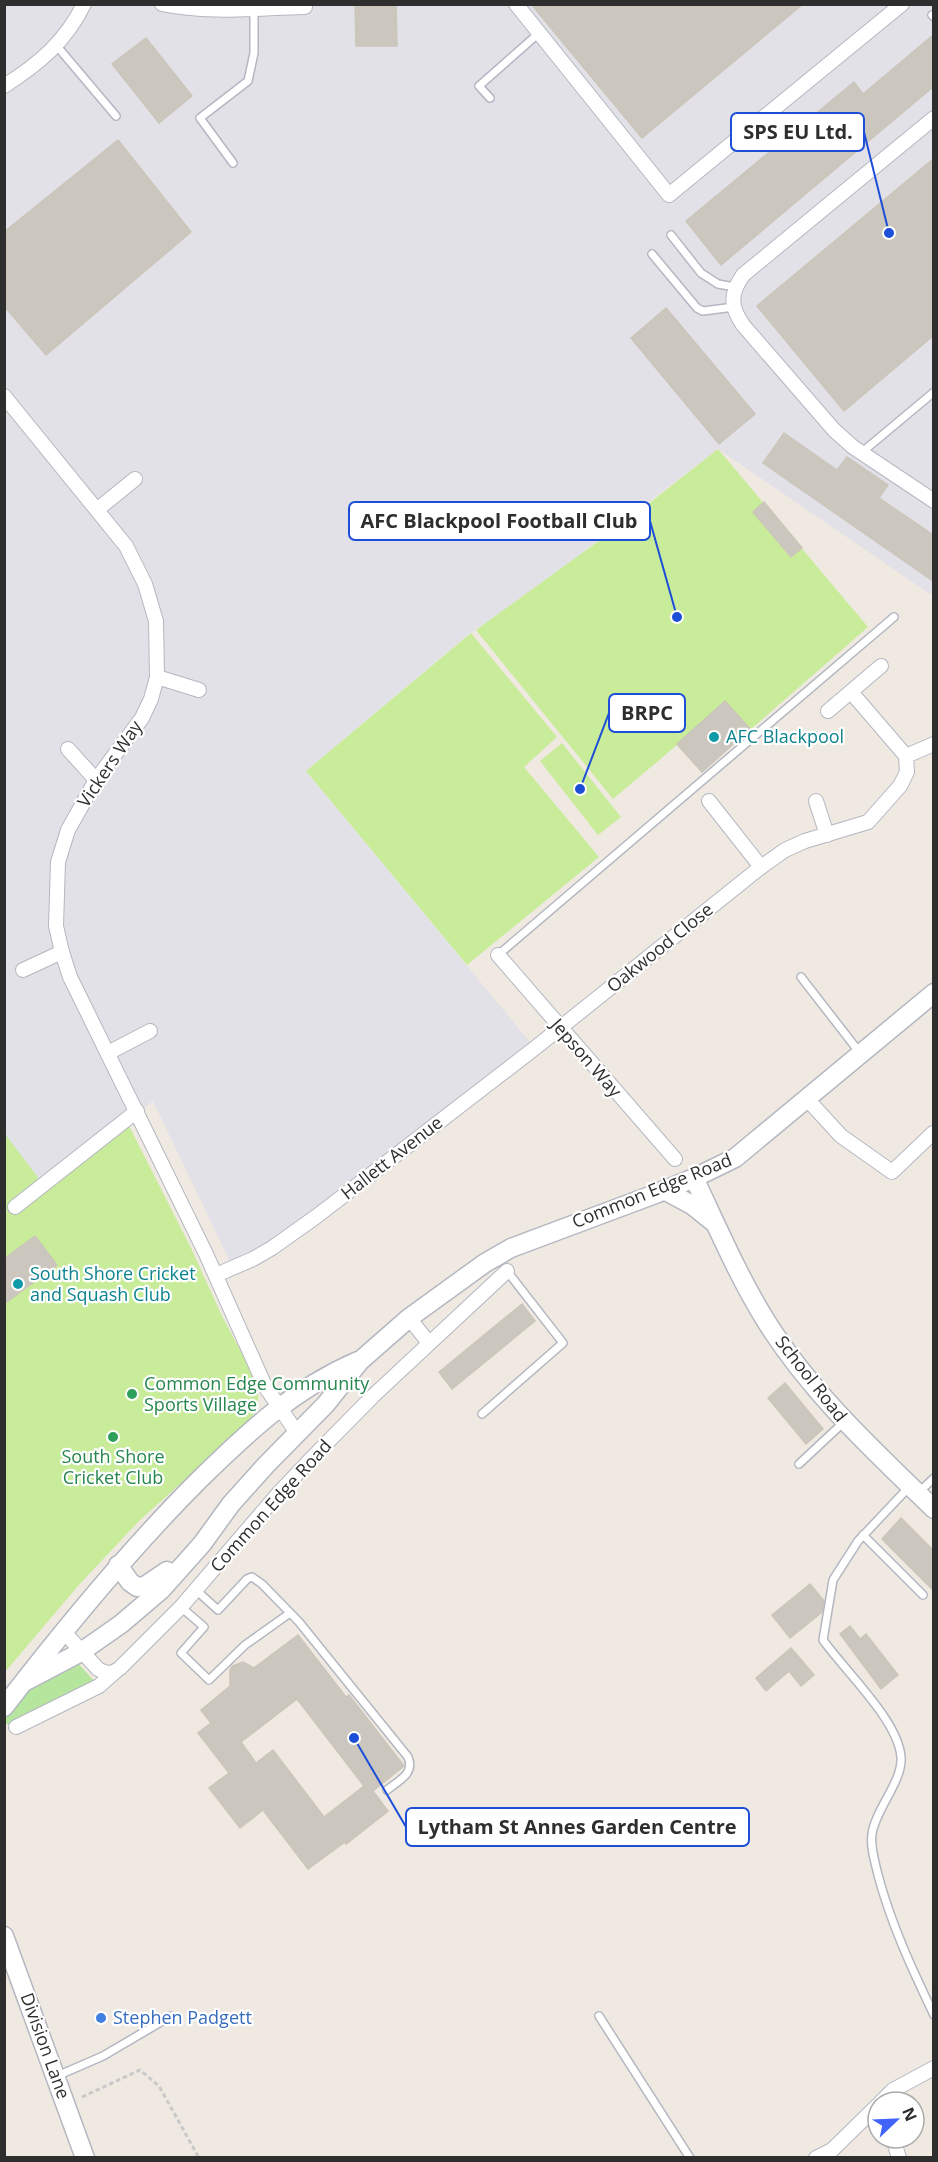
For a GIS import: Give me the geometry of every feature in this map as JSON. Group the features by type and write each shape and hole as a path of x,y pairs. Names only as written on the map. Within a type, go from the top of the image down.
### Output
{"main road":[{"name":"Common Edge Road","path":"24,1682 81,1652 121,1624 161,1590 202,1544 231,1504 326,1404 360,1361 409,1318 505,1251 694,1178 743,1153 933,993"},
{"name":"School Road","path":"694,1178 767,1322 798,1365 844,1422 933,1509"},
{"name":"School Road","path":"664,1190 702,1211 718,1226"},
{"name":"Common Edge Road","path":"4,1707 118,1565 154,1525 279,1407 336,1371 360,1361"},
{"path":"118,1565 133,1585 145,1586 168,1570 196,1540 211,1531"},
{"name":"Division Lane","path":"4,1936 85,2157"}],"street":[{"path":"4,86 33,68 56,45 76,21 84,4"},
{"path":"162,4 254,9 304,7 304,4"},
{"path":"516,4 669,195 902,4"},
{"path":"933,118 743,275 735,286 734,307 735,314 743,325 834,430 861,453 933,501"},
{"name":"Vickers Way","path":"4,396 126,546 145,584 156,621 157,677 151,699 142,718 96,780 68,830 57,862 56,926 62,952 70,977 216,1275 265,1386 297,1433"},
{"path":"98,509 135,479"},
{"path":"828,711 881,666"},
{"path":"157,677 199,690"},
{"path":"850,692 906,756 933,744"},
{"path":"68,749 96,780"},
{"name":"Oakwood Close","path":"560,1029 785,850 805,841 868,822 900,786 907,772 906,756"},
{"path":"709,801 761,867"},
{"path":"816,801 827,835"},
{"path":"23,970 62,952"},
{"name":"Jepson Way","path":"498,955 675,1159"},
{"name":"Hallett Avenue","path":"216,1275 272,1248 327,1209 560,1029"},
{"path":"108,1053 150,1031"},
{"path":"807,1099 841,1136 892,1172 933,1133"},
{"path":"15,1207 137,1111"},
{"name":"Common Edge Road","path":"16,1727 99,1686 116,1671 182,1606 311,1459 429,1343 507,1271"},
{"path":"409,1318 429,1343"},
{"path":"265,1386 281,1393 295,1395"},
{"name":"Vickers Way","path":"264,1419 267,1404 265,1386"},
{"path":"64,1632 98,1669 105,1673 116,1671"},
{"path":"893,2090 933,2068"},
{"path":"816,2157 832,2150 866,2117"}],"lane":[{"path":"233,163 200,118 248,81 254,53 254,9"},
{"path":"490,98 479,86 539,33"},
{"path":"56,45 116,116"},
{"path":"671,235 701,273 717,284 735,286"},
{"path":"652,254 697,308 703,311 734,307"},
{"path":"861,453 933,393"},
{"path":"498,955 894,617"},
{"path":"801,977 861,1054"},
{"path":"482,1414 563,1343 507,1271"},
{"path":"799,1464 844,1422"},
{"path":"933,1478 914,1490 863,1534 858,1541 834,1580 823,1640 867,1692 895,1735 902,1759 896,1782 879,1813 872,1834 873,1854 898,1940 933,2015"},
{"path":"863,1534 923,1595"},
{"path":"196,1590 218,1610 247,1579 252,1577 290,1612 408,1757 412,1765 410,1770 387,1790"},
{"path":"182,1606 204,1627 181,1653 209,1680 245,1645 290,1612"},
{"path":"57,2076 103,2056 171,2016"},
{"path":"599,2016 690,2157"}],"path":[{"path":"66,2104 140,2070 159,2086 199,2157"}],"shaded area":[{"path":"5,5 933,5 933,591 930,594 718,449 562,568 464,638 306,771 535,1048 317,1216 233,1268 153,1101 43,1184 5,1135"}],"green space":[{"path":"718,449 868,627 702,772 677,745 613,799 476,630 629,519"},
{"path":"471,633 557,737 524,767 599,857 467,965 306,771"},
{"path":"562,743 621,817 598,835 540,761"},
{"name":"Common Edge Community Sports Village","path":"126,1120 258,1384 258,1402 251,1420 139,1521 78,1586 5,1672 5,1134 43,1184"},
{"path":"76,1661 99,1686 16,1727 5,1723 4,1707 16,1692"}],"building":[{"path":"355,4 396,4 397,46 356,46"},
{"path":"531,4 803,4 642,138"},
{"path":"933,35 933,87 721,265 686,221 854,82 863,94"},
{"path":"146,38 192,96 159,123 112,64"},
{"path":"118,140 191,232 46,355 4,306 4,232"},
{"path":"933,159 933,336 844,411 757,306"},
{"path":"666,308 755,414 719,444 631,338"},
{"path":"784,433 837,470 847,457 888,485 879,498 933,535 933,581 763,463"},
{"path":"764,502 802,548 791,557 753,512"},
{"name":"AFC Blackpool","path":"725,701 750,729 702,772 677,744"},
{"name":"South Shore Cricket and Squash Club","path":"35,1236 57,1265 4,1304 4,1259"},
{"path":"522,1304 535,1321 452,1389 439,1372"},
{"path":"785,1383 823,1429 806,1444 768,1398"},
{"path":"901,1518 933,1550 933,1590 882,1539"},
{"path":"810,1584 824,1601 822,1612 790,1638 772,1615"},
{"path":"850,1626 860,1639 866,1634 898,1675 881,1689 840,1634"},
{"path":"298,1635 346,1697 349,1695 404,1766 373,1791 388,1811 346,1844 345,1842 308,1869 263,1810 240,1828 209,1788 229,1773 198,1733 211,1723 201,1710 230,1686 232,1666 243,1662 254,1668","holes":["297,1699 364,1786 324,1817 273,1750 256,1763 241,1742"]},
{"path":"791,1648 814,1675 801,1686 789,1671 766,1691 756,1678"}],"place":[{"name":"SPS EU Ltd.","path":"889,233"},
{"name":"AFC Blackpool Football Club","path":"677,617"},
{"name":"AFC Blackpool","path":"714,737"},
{"name":"BRPC","path":"580,789"},
{"name":"South Shore Cricket and Squash Club","path":"18,1284"},
{"name":"Common Edge Community Sports Village","path":"132,1394"},
{"name":"South Shore Cricket Club","path":"113,1437"},
{"name":"Lytham St Annes Garden Centre","path":"354,1738"},
{"name":"Stephen Padgett","path":"101,2018"}]}
